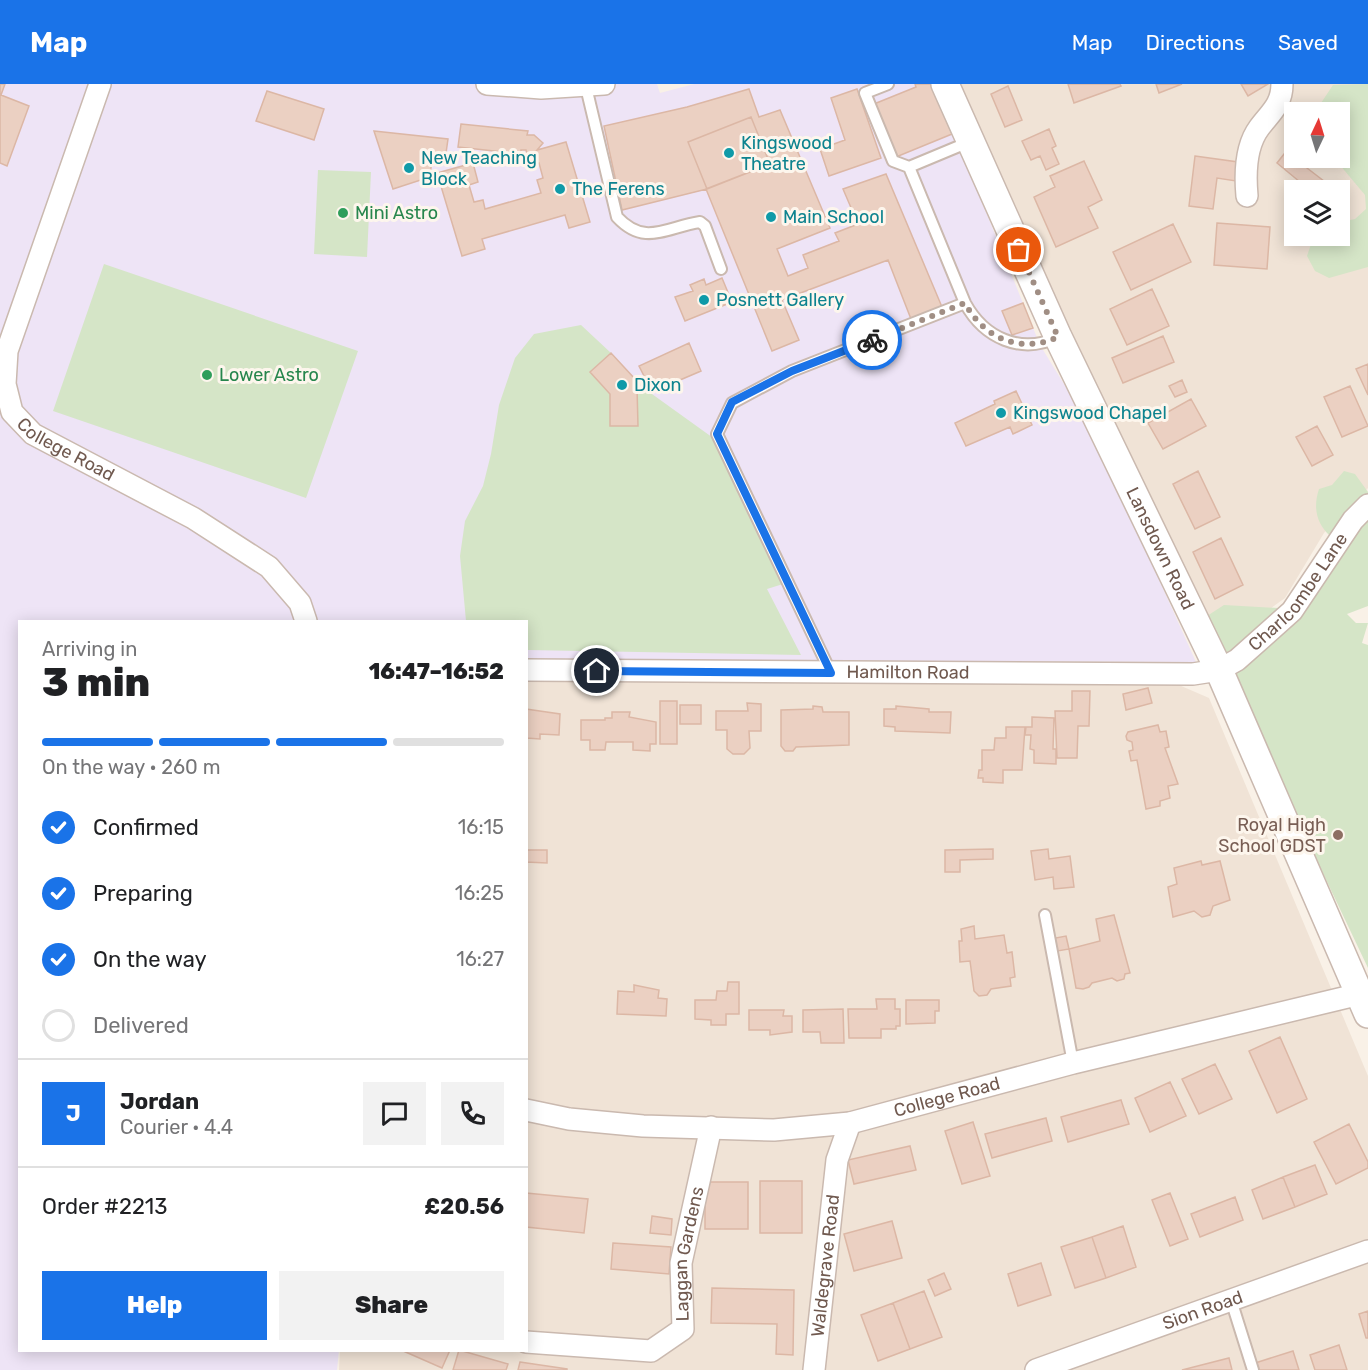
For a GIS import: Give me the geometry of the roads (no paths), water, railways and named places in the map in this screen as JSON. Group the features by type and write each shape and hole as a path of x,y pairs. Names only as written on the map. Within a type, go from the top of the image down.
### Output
{"street":[{"name":"College Road","path":"100,84 7,351 5,384 12,412 33,434 193,518 269,567 300,603 306,620"},
{"path":"487,84 541,88 595,85"},
{"name":"Lansdown Road","path":"945,84 1058,337 1219,670 1364,1004"},
{"path":"1247,196 1245,171 1250,147 1258,128 1271,117 1282,97 1282,84"},
{"name":"Charlcombe Lane","path":"1219,670 1237,660 1292,611 1353,520 1368,505"},
{"name":"Hamilton Road","path":"528,670 1193,674 1219,670"},
{"name":"College Road","path":"528,1110 569,1119 643,1126 774,1130 820,1126 850,1122 1073,1063 1364,1004"},
{"name":"Waldegrave Road","path":"814,1370 837,1160 850,1122"},
{"path":"820,1126 837,1160"},
{"name":"Laggan Gardens","path":"528,1342 651,1351 683,1329 681,1263 711,1127"},
{"name":"Sion Road","path":"1047,1368 1231,1299 1368,1251"}],"lane":[{"path":"888,84 865,93 893,161 909,167 969,142"},
{"path":"595,85 617,217 629,230 645,234 700,222 705,226 721,269"},
{"path":"909,167 975,322 1003,339 1016,343 1040,345 1058,337"},
{"path":"831,673 717,434 732,402 792,371 965,303"},
{"path":"1045,915 1073,1063"},
{"path":"1231,1299 1253,1370"}],"place":[{"name":"Kingswood Theatre","path":"729,153"},
{"name":"New Teaching Block","path":"409,168"},
{"name":"The Ferens","path":"560,189"},
{"name":"Mini Astro","path":"343,213"},
{"name":"Main School","path":"771,217"},
{"name":"Posnett Gallery","path":"704,300"},
{"name":"Lower Astro","path":"207,375"},
{"name":"Dixon","path":"622,385"},
{"name":"Kingswood Chapel","path":"1001,413"},
{"name":"Royal High School GDST","path":"1338,835"}]}
